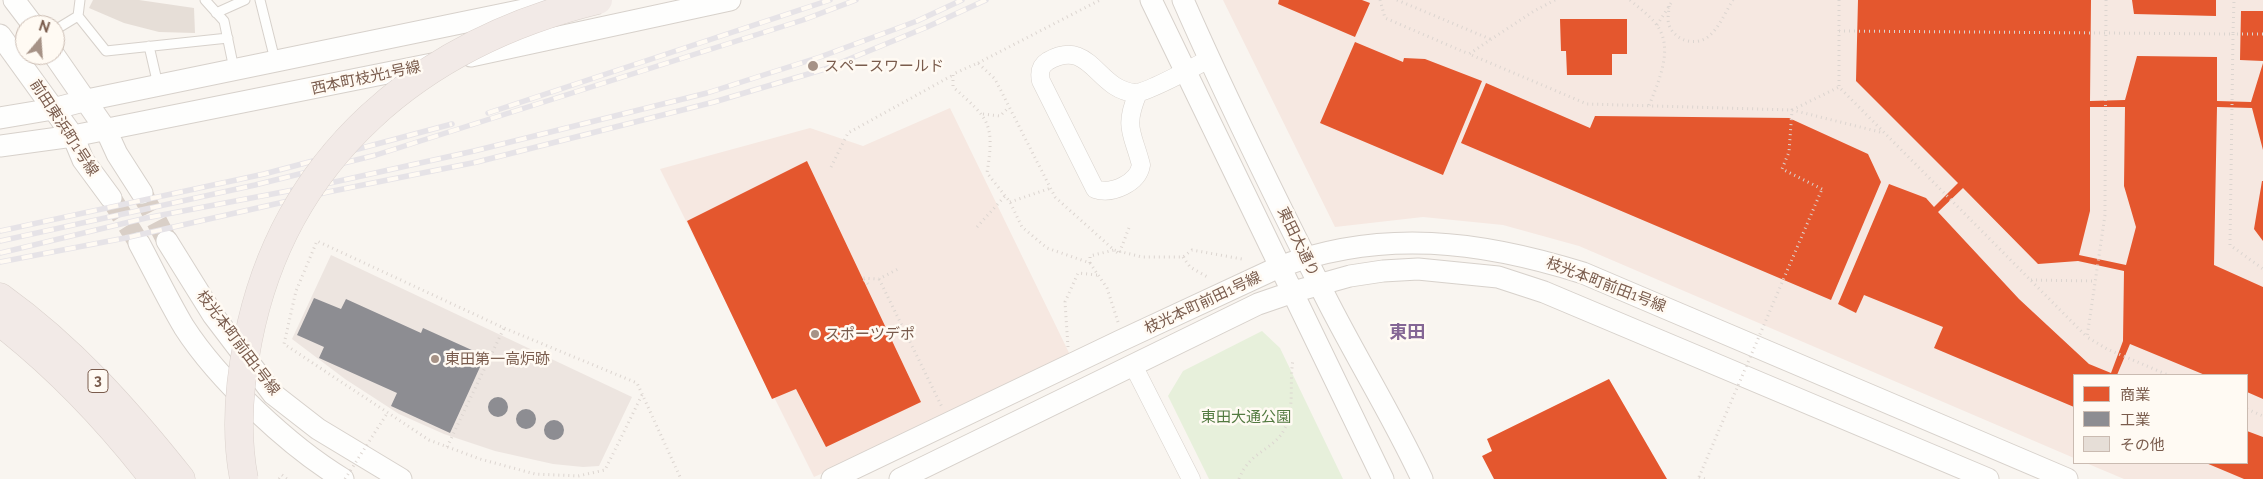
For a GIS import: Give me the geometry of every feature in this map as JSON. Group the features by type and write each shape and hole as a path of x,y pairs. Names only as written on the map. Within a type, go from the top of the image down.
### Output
{"highway":[{"path":"244,479 239,402 250,327 259,293 273,255 290,220 316,178 341,146 366,119 438,66 497,33 532,18 598,0"},
{"path":"260,479 254,424 255,384 262,332 269,302 284,261 303,222 325,186 350,157 379,129 438,82 470,61 528,30 610,0"},
{"name":"3","path":"0,297 66,349 103,386 181,479"},
{"name":"3","path":"0,322 64,376 102,416 154,479"}],"street":[{"path":"14,0 25,15"},
{"path":"0,118 53,109 234,69 571,0"},
{"name":"西本町枝光1号線","path":"0,146 73,136 312,90 730,0"},
{"name":"東田大通り","path":"1152,0 1279,267 1293,292 1383,479"},
{"name":"東田大通り","path":"1183,0 1209,59 1319,286 1399,431 1422,479"},
{"name":"前田東浜町1号線","path":"0,35 73,136 83,160 111,198"},
{"path":"1138,93 1129,116 1129,127 1141,165 1140,171 1134,180 1112,190 1095,189 1041,81 1040,70 1046,62 1057,57 1073,55 1088,62 1109,84 1121,90 1138,93 1209,59"},
{"name":"前田東浜町1号線","path":"61,65 106,130 116,154 142,193"},
{"name":"枝光本町前田1号線","path":"168,241 213,315 273,394 318,429 401,479"},
{"name":"枝光本町前田1号線","path":"832,479 1279,267 1306,257 1383,244 1422,242 1465,246 1529,256 1583,273 2067,479"},
{"name":"枝光本町前田1号線","path":"139,244 185,328 227,382 286,437 344,479"},
{"name":"枝光本町前田1号線","path":"900,479 1258,304 1347,277 1383,271 1418,269 1498,277 1544,292 1636,329 1988,479"},
{"path":"1134,365 1190,479"}],"lane":[{"path":"80,0 78,16 106,51 228,38"},
{"path":"205,0 224,21 234,69"},
{"path":"216,12 245,0"},
{"path":"260,0 275,61"},
{"path":"65,24 78,16"},
{"path":"149,46 158,85"}],"path":[{"path":"831,167 848,133 953,74 1100,0"},
{"path":"1380,0 1385,18 1587,104 1792,110 1885,133"},
{"path":"1397,0 1491,39"},
{"path":"1469,54 1534,11 1555,0"},
{"path":"1630,0 1657,25 1664,42 1664,61 1649,106"},
{"path":"1657,25 1673,0"},
{"path":"1669,6 1668,18 1674,33 1680,39 1694,42 1708,37 1733,0"},
{"path":"1839,0 1839,87 2087,337 2107,350 2166,374"},
{"path":"2087,337 2105,215 2106,0"},
{"path":"2234,0 2230,245 2263,269"},
{"path":"1839,31 2263,34"},
{"path":"978,63 995,79 1055,197 1119,254 1130,225"},
{"path":"953,74 952,87 984,114 1000,116 1009,107"},
{"path":"1792,110 1839,87"},
{"path":"1704,479 1699,477 1822,189 1782,169 1789,152 1792,110"},
{"path":"984,114 992,143 987,173 1010,202 1022,227 1047,248 1090,263 1099,275 1078,273 1065,302 1068,348"},
{"path":"1010,202 1051,188"},
{"path":"977,227 1005,196"},
{"path":"642,395 605,470 578,476 535,474 429,440 284,344 296,291 317,242 504,328 637,383 681,479"},
{"path":"1118,322 1107,288 1090,263 1090,256 1114,250 1142,257 1184,257 1192,250 1242,260"},
{"path":"1184,257 1190,267 1209,278"},
{"path":"868,284 862,278 879,278 898,269"},
{"path":"879,278 943,410"},
{"path":"2030,280 2095,282"},
{"path":"447,447 504,328"},
{"path":"1239,479 1251,457 1273,443 1285,428 1291,405 1290,373 1293,360"},
{"path":"2248,409 2263,416"},
{"path":"344,479 388,412"},
{"path":"279,479 282,475 287,479"}],"shaded area":[{"path":"1223,0 2263,0 2263,479 2124,479 2088,464 2248,464 2248,374 2073,374 2073,458 1579,246 1503,225 1423,217 1335,227"},
{"path":"950,108 1073,361 814,477 660,169 810,128 863,146"},
{"name":"東田第一高炉跡","path":"331,255 632,397 599,466 583,467 553,464 495,451 444,434 399,414 345,379 292,339"}],"green space":[{"name":"東田大通公園","path":"1262,331 1280,348 1343,479 1209,479 1168,396 1183,371"}],"building: 商業":[{"path":"1279,0 1362,0 1370,3 1355,37 1278,4"},
{"path":"1858,0 2091,0 2090,101 2125,100 2137,56 2217,57 2217,101 2251,102 2263,63 2263,150 2252,108 2217,107 2214,265 2263,287 2263,399 2248,392 2248,374 2203,374 2130,344 2117,374 2073,374 2073,407 1934,348 1943,327 1864,295 1856,313 1838,304 1889,184 1926,198 1934,207 1958,183 1856,81","holes":["2090,107 2125,107 2124,186 2136,227 2126,265 2079,255 2090,211","1963,188 2038,264 2078,261 2124,271 2123,341 2111,373 2089,364 2019,299 1938,212"]},
{"path":"2132,0 2216,0 2216,16 2134,14"},
{"path":"2241,11 2263,11 2263,61 2240,60"},
{"path":"1560,19 1627,19 1627,54 1612,54 1612,75 1567,75 1566,51 1561,51"},
{"path":"1355,42 1403,62 1404,58 1425,59 1482,81 1443,175 1320,123"},
{"path":"1486,83 1590,128 1595,116 1789,118 1868,154 1881,182 1831,300 1461,143"},
{"name":"スポーツデポ","path":"807,161 921,402 826,447 796,389 772,399 687,221"},
{"path":"2263,181 2263,241 2254,229"},
{"path":"1609,379 1667,479 1494,479 1482,456 1492,451 1487,439"},
{"path":"2248,431 2263,437 2263,479 2244,479 2208,464 2248,464"}],"building: 工業":[{"path":"314,298 341,309 346,299 421,333 423,328 485,356 450,433 391,406 397,393 319,358 324,347 297,335"},
{"path":"498,397 505,400 508,407 505,414 498,417 491,414 488,407 491,400"},
{"path":"526,409 533,412 536,419 533,426 526,429 519,426 516,419 519,412"},
{"path":"554,420 561,423 564,430 561,437 554,440 547,437 544,430 547,423"}],"building: その他":[{"path":"93,0 139,0 194,8 195,33 159,32 124,23 89,8"}],"tunnel":[{"path":"142,193 167,241"},
{"path":"111,198 139,243"}],"railway":[{"path":"488,113 830,0"},
{"path":"0,241 255,185 376,155 803,20 856,0"},
{"path":"0,253 146,218 330,183 474,151 707,93 820,57 917,21 962,0"},
{"path":"0,262 125,238 328,192 477,162 714,102 825,69 927,27 986,0"},
{"path":"0,231 264,174 452,124"}],"place":[{"name":"スペースワールド","path":"813,66"},
{"name":"スポーツデポ","path":"815,334"},
{"name":"東田第一高炉跡","path":"435,359"}],"district":[{"name":"東田","path":"1407,333"}]}
